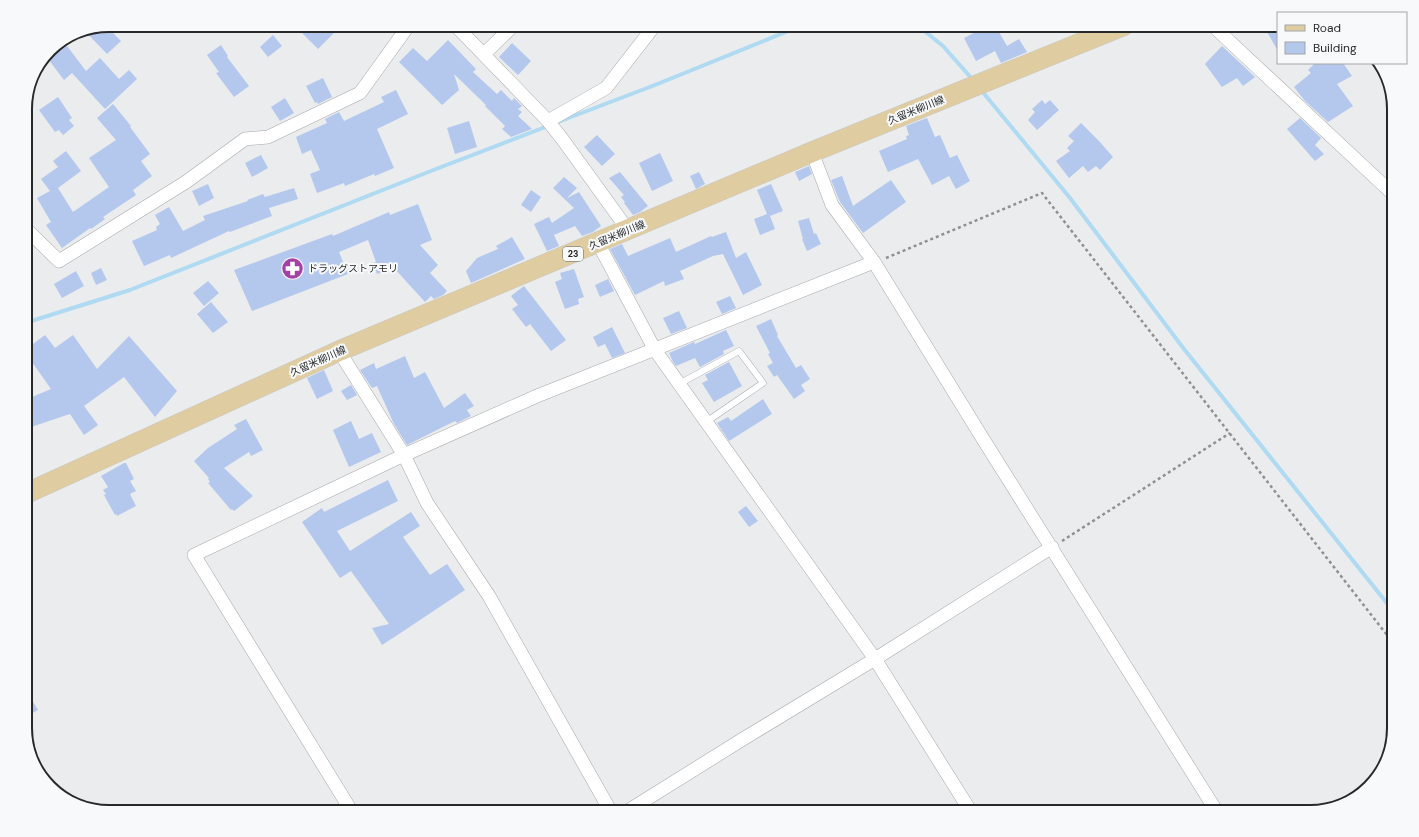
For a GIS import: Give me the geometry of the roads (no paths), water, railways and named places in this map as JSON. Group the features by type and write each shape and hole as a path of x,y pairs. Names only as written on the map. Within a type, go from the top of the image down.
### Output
{"main road":[{"name":"久留米柳川線","path":"32,491 339,352 812,152 1108,32"}],"street":[{"path":"32,235 59,261 186,182 245,139 268,137 360,94 404,32"},
{"path":"462,32 548,121 628,230"},
{"path":"484,54 507,32"},
{"path":"548,121 606,88 650,32"},
{"path":"1219,32 1387,188"},
{"path":"812,152 832,205 874,262 1213,805"},
{"path":"598,243 654,350 875,659 968,805"},
{"path":"348,805 194,555 404,455 537,396 874,262"},
{"path":"339,352 404,455 427,503 489,596 607,805"},
{"path":"637,805 743,738 875,659 1052,547"}],"lane":[{"path":"679,384 738,351 762,383 706,422"}],"waterway":[{"path":"558,122 655,85 786,32"},
{"path":"926,32 943,46 973,80"},
{"path":"981,90 1070,198 1184,349 1387,603"},
{"path":"32,321 130,290 548,126"}],"place":[{"name":"ドラッグストアモリ","path":"292,268"}]}
